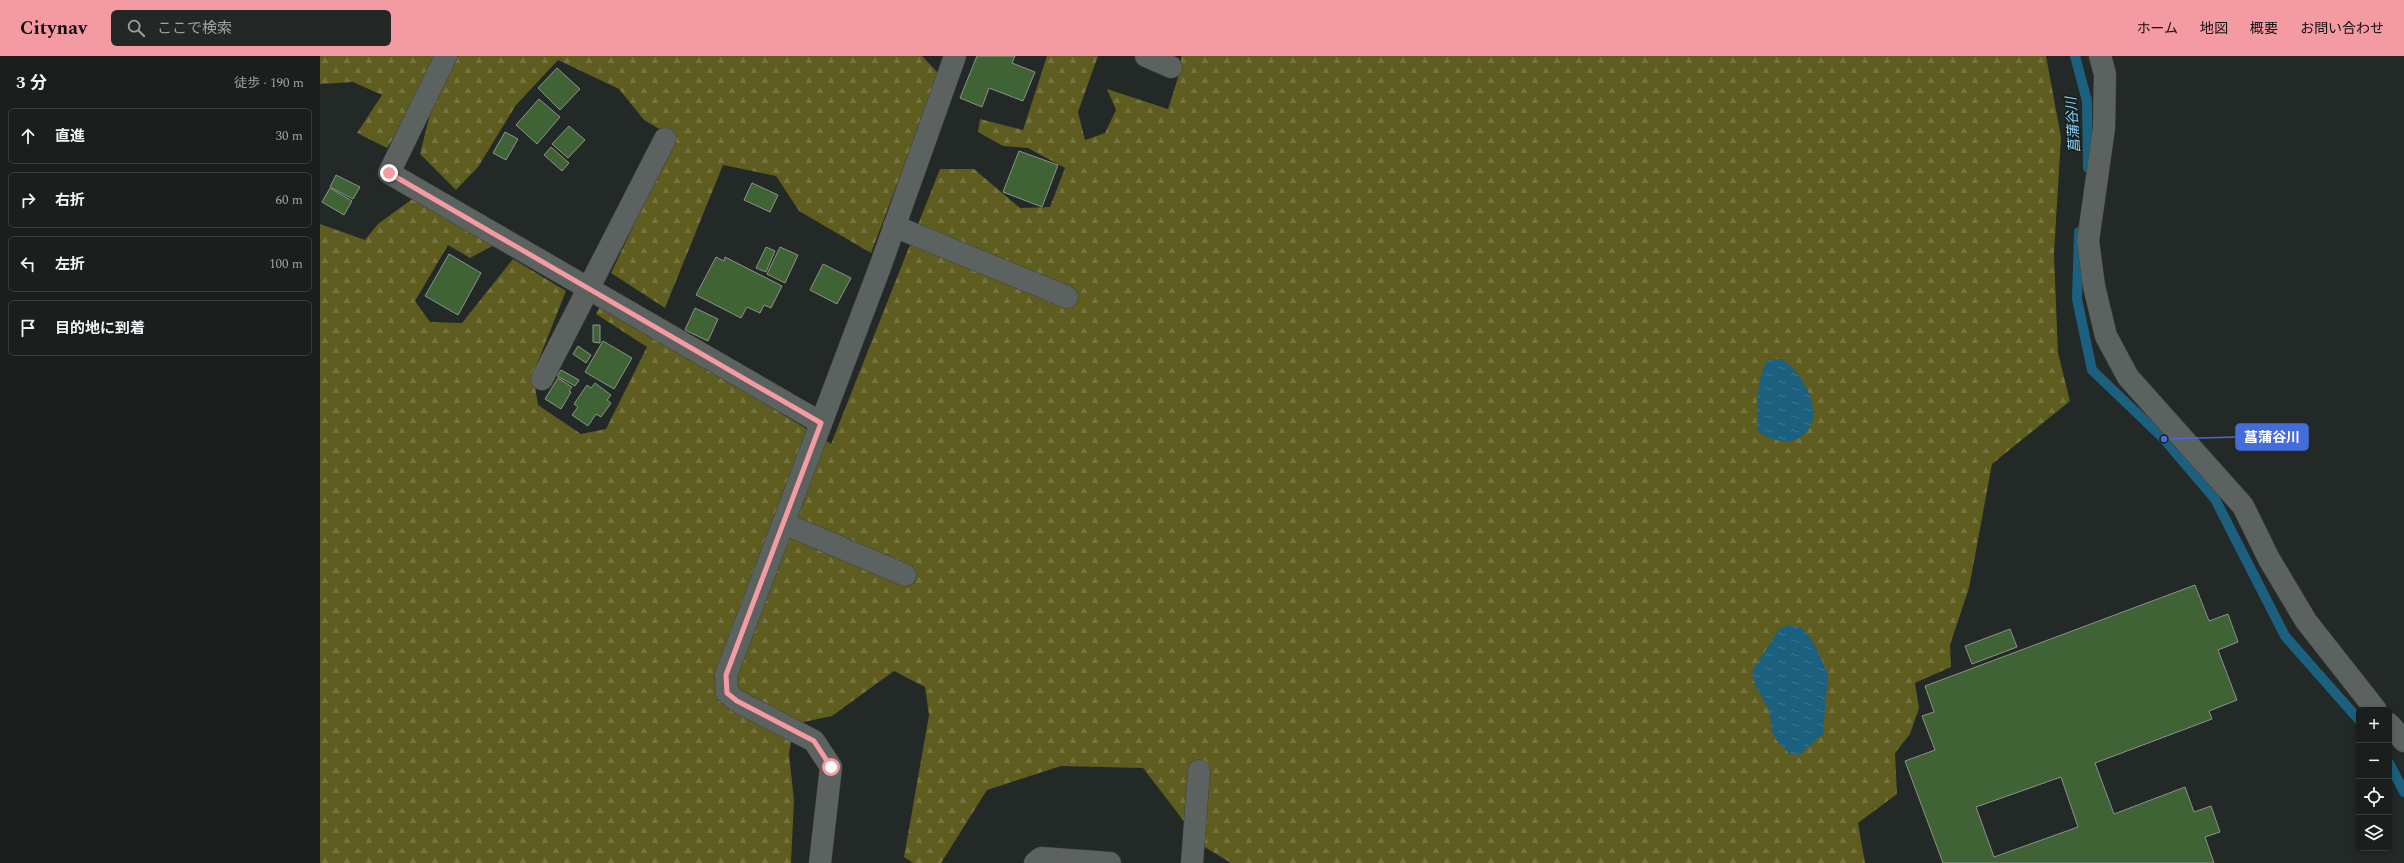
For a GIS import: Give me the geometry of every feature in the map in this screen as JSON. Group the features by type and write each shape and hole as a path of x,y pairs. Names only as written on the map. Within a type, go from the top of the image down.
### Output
{"street":[{"path":"446,56 389,173 821,423"},
{"path":"820,863 831,767 814,741 737,701 727,693 726,675 894,226 955,56"},
{"path":"1146,56 1171,67"},
{"path":"2100,56 2105,74 2104,128 2088,241 2094,286 2106,336 2128,377 2242,506 2269,558 2306,621 2374,707"},
{"path":"542,379 665,139"},
{"path":"894,226 1067,297"},
{"path":"783,523 905,575"},
{"path":"2392,728 2404,742"},
{"path":"1192,863 1199,771"},
{"path":"1035,863 1041,858 1110,863"}],"green space":[{"path":"320,56 922,56 939,74 871,253 799,211 776,176 723,165 665,308 611,273 675,138 644,120 619,89 558,60 516,105 478,167 456,190 420,154 431,110 416,103 387,148 357,133 382,95 353,82 320,84"},
{"path":"1047,56 1098,56 1078,112 1085,140 1105,133 1116,110 1107,89 1168,109 1181,68 1181,56 2046,56 2061,137 2054,254 2058,353 2070,401 1992,464 1969,588 1950,645 1951,667 1915,683 1919,708 1910,734 1895,753 1897,794 1858,823 1865,863 1231,863 1203,846 1143,768 1061,766 987,790 941,863 913,863 904,857 929,715 925,687 894,671 832,716 794,724 789,754 794,800 791,863 320,863 320,224 365,240 378,224 415,197 496,244 470,258 448,245 415,301 430,322 462,323 513,259 566,291 533,374 538,405 581,434 606,429 647,347 596,314 602,303 831,444 940,169 974,169 1020,208 1050,207 1065,168 1028,148 1003,146 978,132 980,119 1023,130"}],"water":[{"path":"1768,359 1782,359 1789,364 1807,388 1811,398 1813,417 1811,425 1807,432 1794,440 1779,441 1772,439 1758,431 1757,412 1759,385"},
{"path":"1788,625 1802,628 1814,643 1828,674 1823,734 1799,755 1789,753 1777,741 1771,729 1770,712 1754,682 1752,671 1780,628"}],"building":[{"path":"977,56 1015,56 1012,63 1035,72 1023,101 989,88 982,107 960,98"},
{"path":"557,68 580,89 560,110 538,88"},
{"path":"539,99 560,117 537,144 516,125"},
{"path":"569,126 585,140 568,158 552,144"},
{"path":"505,132 518,139 506,160 493,153"},
{"path":"551,147 569,163 562,171 544,155"},
{"path":"1019,151 1058,165 1042,207 1003,192"},
{"path":"336,175 360,187 353,199 330,187"},
{"path":"752,183 778,195 770,212 744,200"},
{"path":"330,188 352,201 344,215 322,202"},
{"path":"766,247 775,251 766,272 756,268"},
{"path":"780,247 798,255 785,283 767,274"},
{"path":"449,254 481,273 458,315 425,296"},
{"path":"716,257 724,261 725,257 782,286 771,308 764,305 760,313 747,307 741,318 696,295"},
{"path":"823,264 851,278 837,304 810,290"},
{"path":"695,308 718,319 708,341 685,330"},
{"path":"593,325 600,325 600,343 593,342"},
{"path":"603,341 632,358 614,389 585,372"},
{"path":"578,346 591,355 586,363 573,354"},
{"path":"561,370 579,380 575,386 557,376"},
{"path":"558,378 572,387 569,391 571,392 561,409 545,399"},
{"path":"595,383 611,395 607,400 611,403 601,417 596,414 588,426 572,415 578,407 574,404 587,385 591,388"},
{"path":"2195,585 2209,621 2228,614 2238,642 2218,650 2237,700 2209,711 2212,719 2095,763 2114,814 2185,787 2194,812 2211,806 2220,832 2205,837 2214,863 1943,863 1905,761 1935,750 1922,716 1934,712 1925,686","holes":["2061,777 2078,827 1994,857 1976,807"]},
{"path":"2010,629 2017,647 1972,664 1965,646"}],"waterway":[{"name":"菖蒲谷川","path":"2075,56 2087,101 2088,168"},
{"name":"菖蒲谷川","path":"2079,232 2077,299 2092,370 2164,439 2215,499 2285,636 2356,717"},
{"name":"菖蒲谷川","path":"2392,769 2404,792"}],"place":[{"name":"菖蒲谷川","path":"2164,439"}],"route":[{"path":"389,173 821,423 726,675 727,693 737,701 814,741 831,767"}]}
